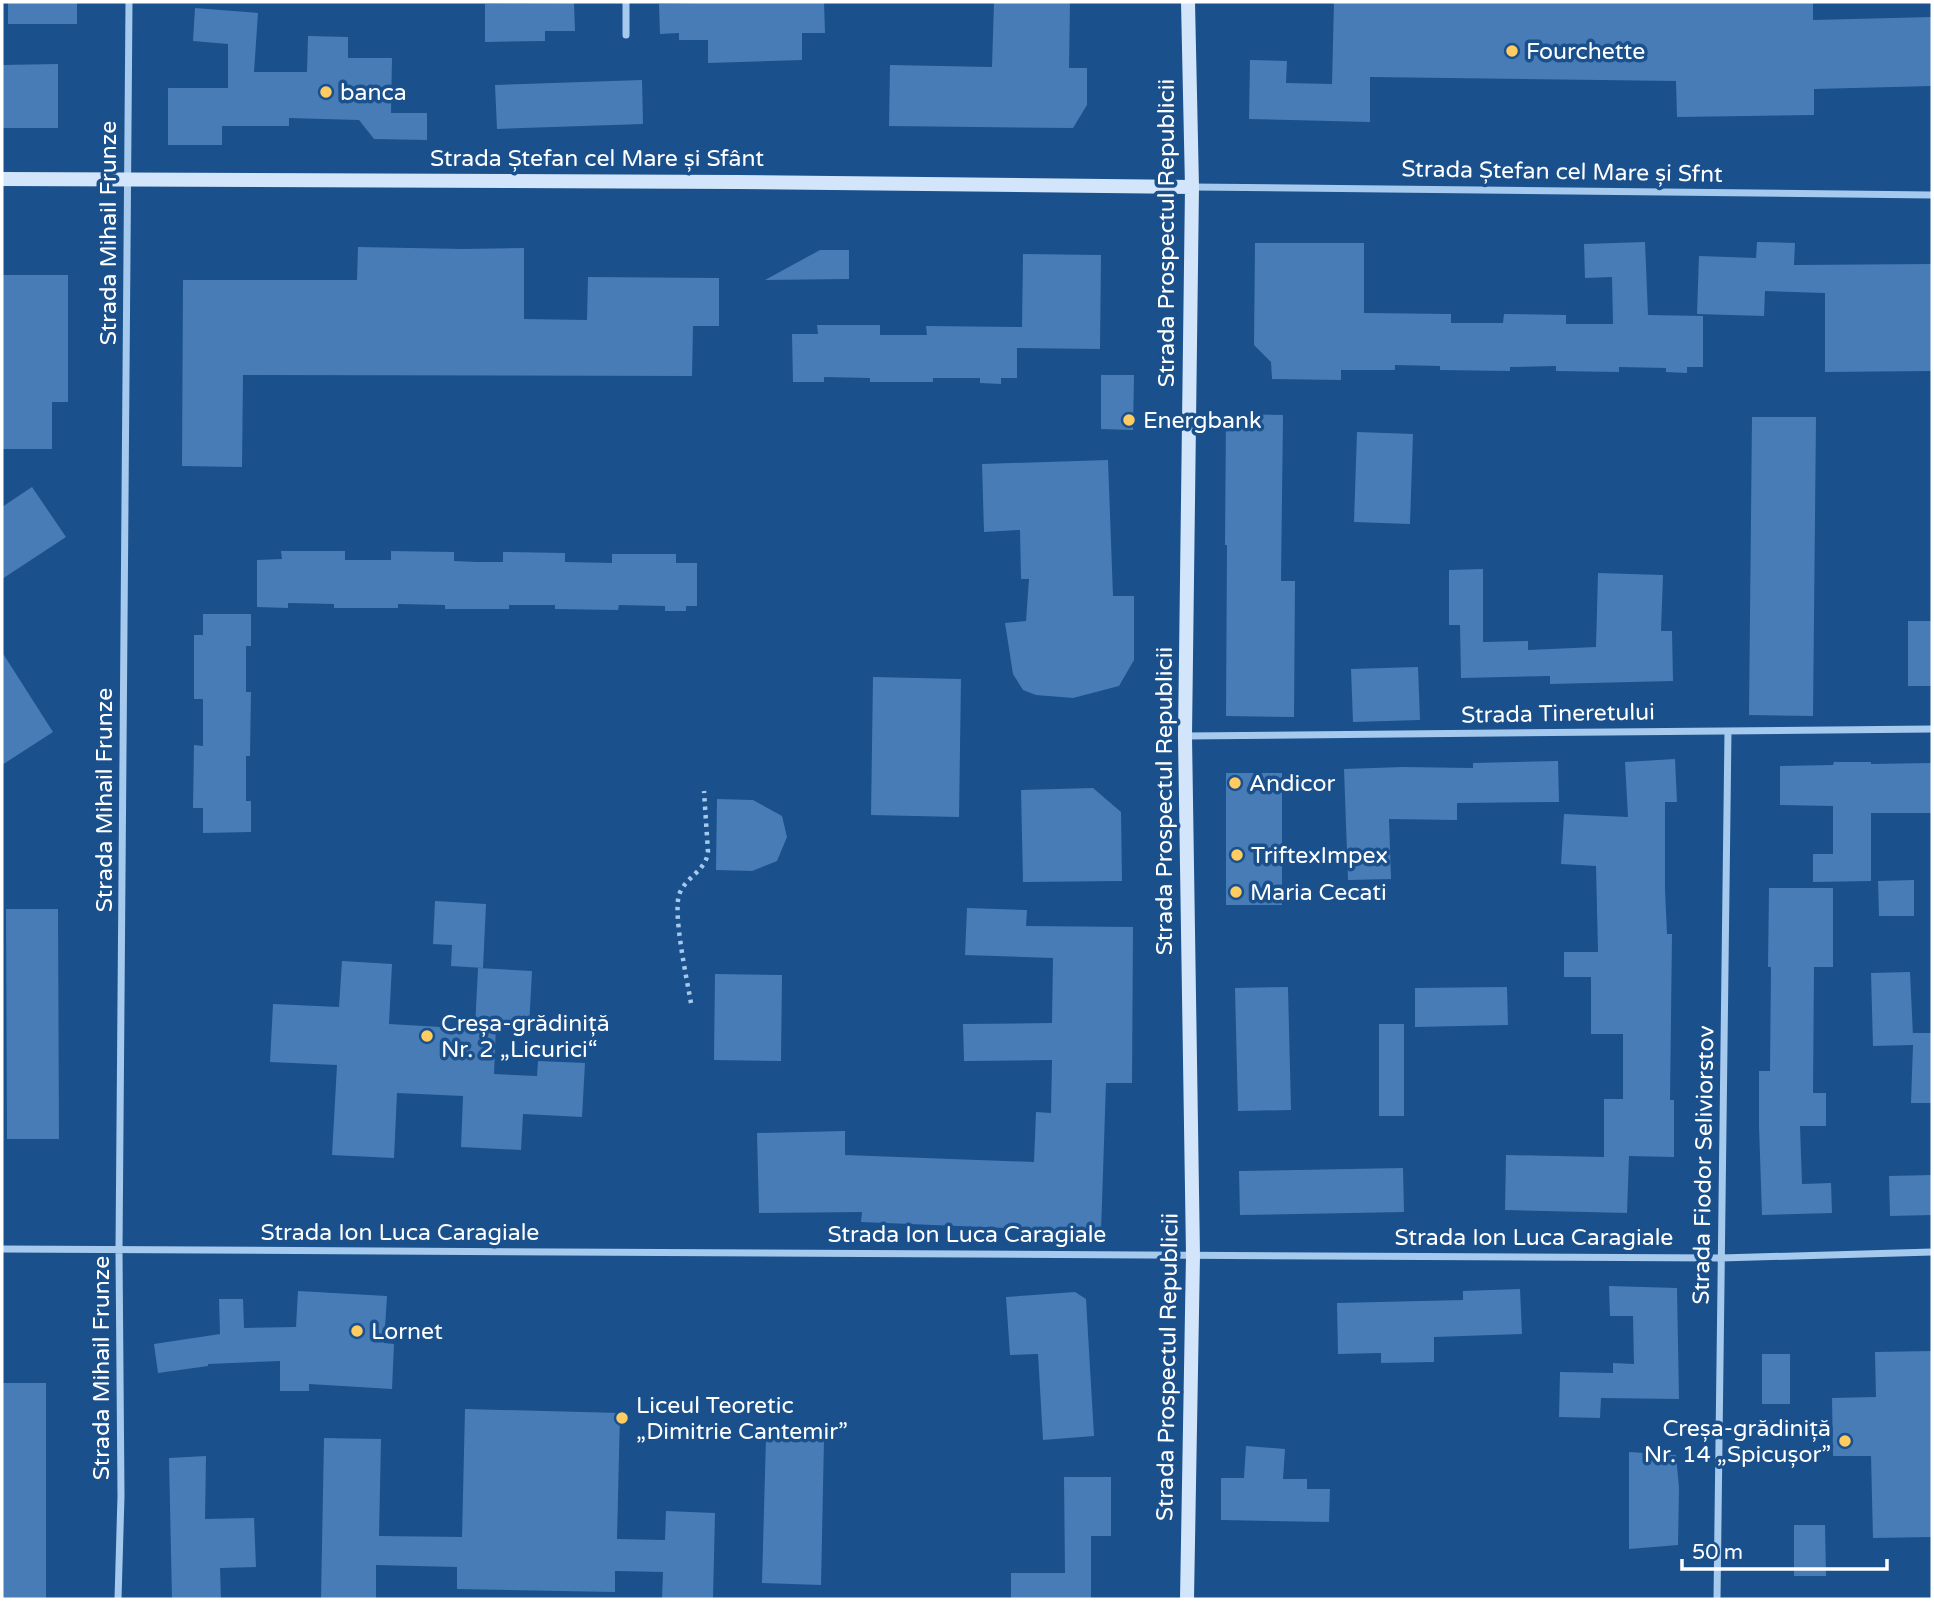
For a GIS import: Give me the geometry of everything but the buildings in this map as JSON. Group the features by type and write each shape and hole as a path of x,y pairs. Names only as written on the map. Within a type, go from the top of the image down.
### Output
{"main road":[{"name":"Strada Prospectul Republicii","path":"1187,1599 1193,1255 1185,736 1192,187 1188,2"},
{"name":"Strada Ștefan cel Mare și Sfânt","path":"2,178 1192,187"}],"street":[{"name":"Strada Mihail Frunze","path":"118,1599 121,1496 119,1251 129,2"},
{"path":"626,2 626,35"},
{"name":"Strada Ștefan cel Mare și Sfnt","path":"1192,187 1932,195"},
{"name":"Strada Tineretului","path":"1185,736 1932,729"},
{"name":"Strada Fiodor Seliviorstov","path":"1717,1599 1728,731"},
{"name":"Strada Ion Luca Caragiale","path":"2,1250 1721,1258 1932,1252"}],"path":[{"path":"691,1003 678,898 684,884 707,861 704,791"}],"place":[{"name":"Fourchette","path":"1512,51"},
{"name":"banca","path":"326,92"},
{"name":"Energbank","path":"1129,420"},
{"name":"Andicor","path":"1235,783"},
{"name":"TriftexImpex","path":"1237,855"},
{"name":"Maria Cecati","path":"1236,892"},
{"name":"Creșa-grădiniță Nr. 2 „Licurici“","path":"427,1036"},
{"name":"Lornet","path":"357,1331"},
{"name":"Liceul Teoretic „Dimitrie Cantemir”","path":"622,1418"},
{"name":"Creșa-grădiniță Nr. 14 „Spicușor”","path":"1845,1441"}]}
